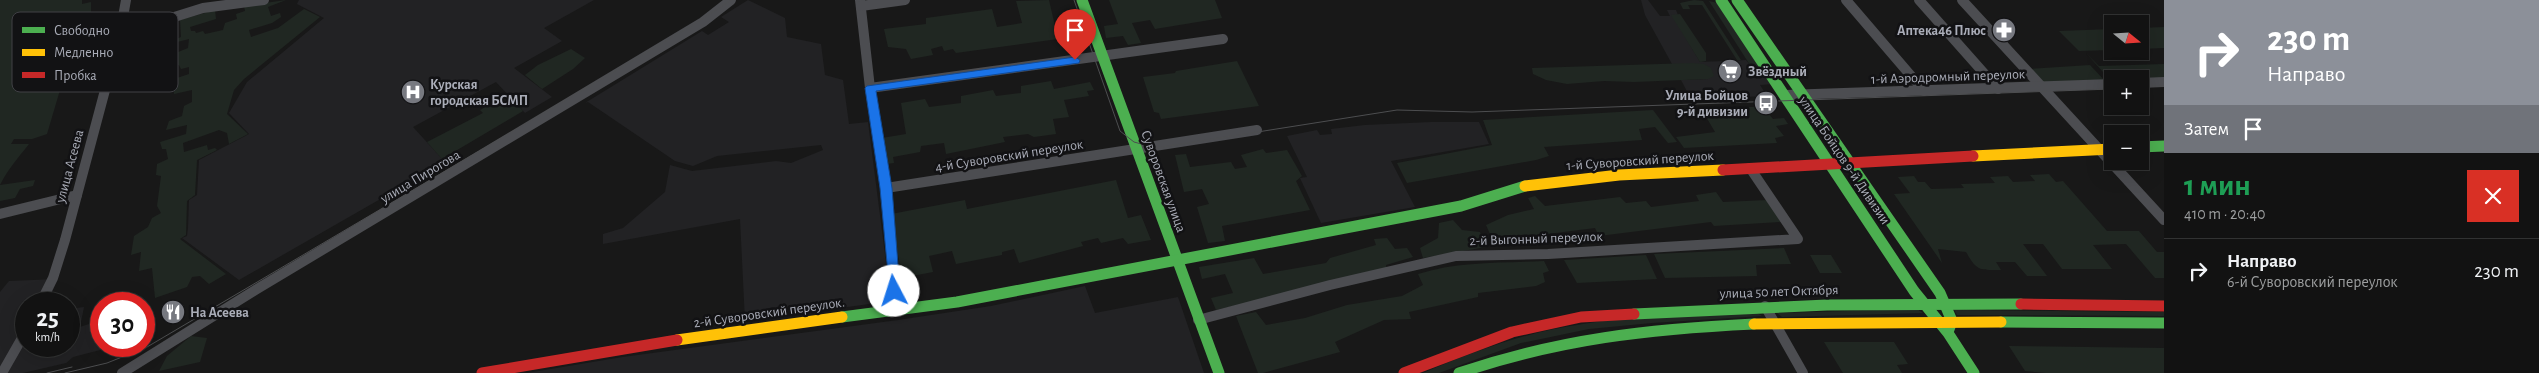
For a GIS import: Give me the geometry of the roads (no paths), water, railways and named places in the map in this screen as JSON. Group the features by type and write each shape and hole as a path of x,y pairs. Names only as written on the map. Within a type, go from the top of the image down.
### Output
{"main road":[{"name":"Суворовская улица","path":"1082,0 1219,373"},
{"name":"улица Бойцов 9-й Дивизии","path":"1721,0 1828,163 1974,373"},
{"name":"улица Бойцов 9-й Дивизии","path":"1737,0 1804,94 1940,293 1942,302 1952,321"},
{"path":"2149,147 2164,146"},
{"name":"1-й Суворовский переулок","path":"1178,260 1461,206 1536,183 1628,175 1828,163 2104,150"},
{"name":"2-й Суворовский переулок.","path":"482,373 667,341 966,300 1178,260"},
{"name":"улица 50 лет Октября","path":"1404,373 1512,332 1564,320 1647,312 1765,306 1925,302 2164,306"},
{"path":"1459,373 1542,344 1591,335 1654,328 1937,320 2164,323"},
{"path":"1948,333 1952,321"}],"street":[{"path":"178,16 202,8 264,0"},
{"name":"улица Пирогова","path":"122,373 257,289 703,22 731,0"},
{"path":"896,311 886,188 870,88 861,3 905,0"},
{"path":"1846,0 1924,91"},
{"path":"1919,0 1998,89"},
{"path":"1962,0 2044,87 2099,150 2162,214"},
{"path":"870,88 1222,39"},
{"path":"2149,83 2164,82"},
{"name":"1-й Аэродромный переулок","path":"1784,95 2104,84"},
{"name":"улица Асеева","path":"46,292 53,278 105,92"},
{"name":"4-й Суворовский переулок","path":"886,188 1257,130"},
{"name":"2-й Выгонный переулок","path":"1198,320 1456,256 1557,253 1798,240 1750,168"},
{"path":"0,214 77,195"},
{"path":"1765,306 1803,373"},
{"path":"2,373 15,350"}],"tram line":[{"path":"65,373 107,363 147,347 693,25 731,0"},
{"path":"1074,0 1120,131 1134,142 1156,148 1397,110 1472,112 2104,89"},
{"path":"2149,87 2164,86"},
{"path":"47,373 72,367"}],"place":[{"name":"Аптека46 Плюс","path":"2004,30"},
{"name":"Звёздный","path":"1730,71"},
{"name":"Курская городская БСМП","path":"413,92"},
{"name":"Улица Бойцов 9-й дивизии","path":"1766,103"},
{"name":"На Асеева","path":"173,312"}]}
